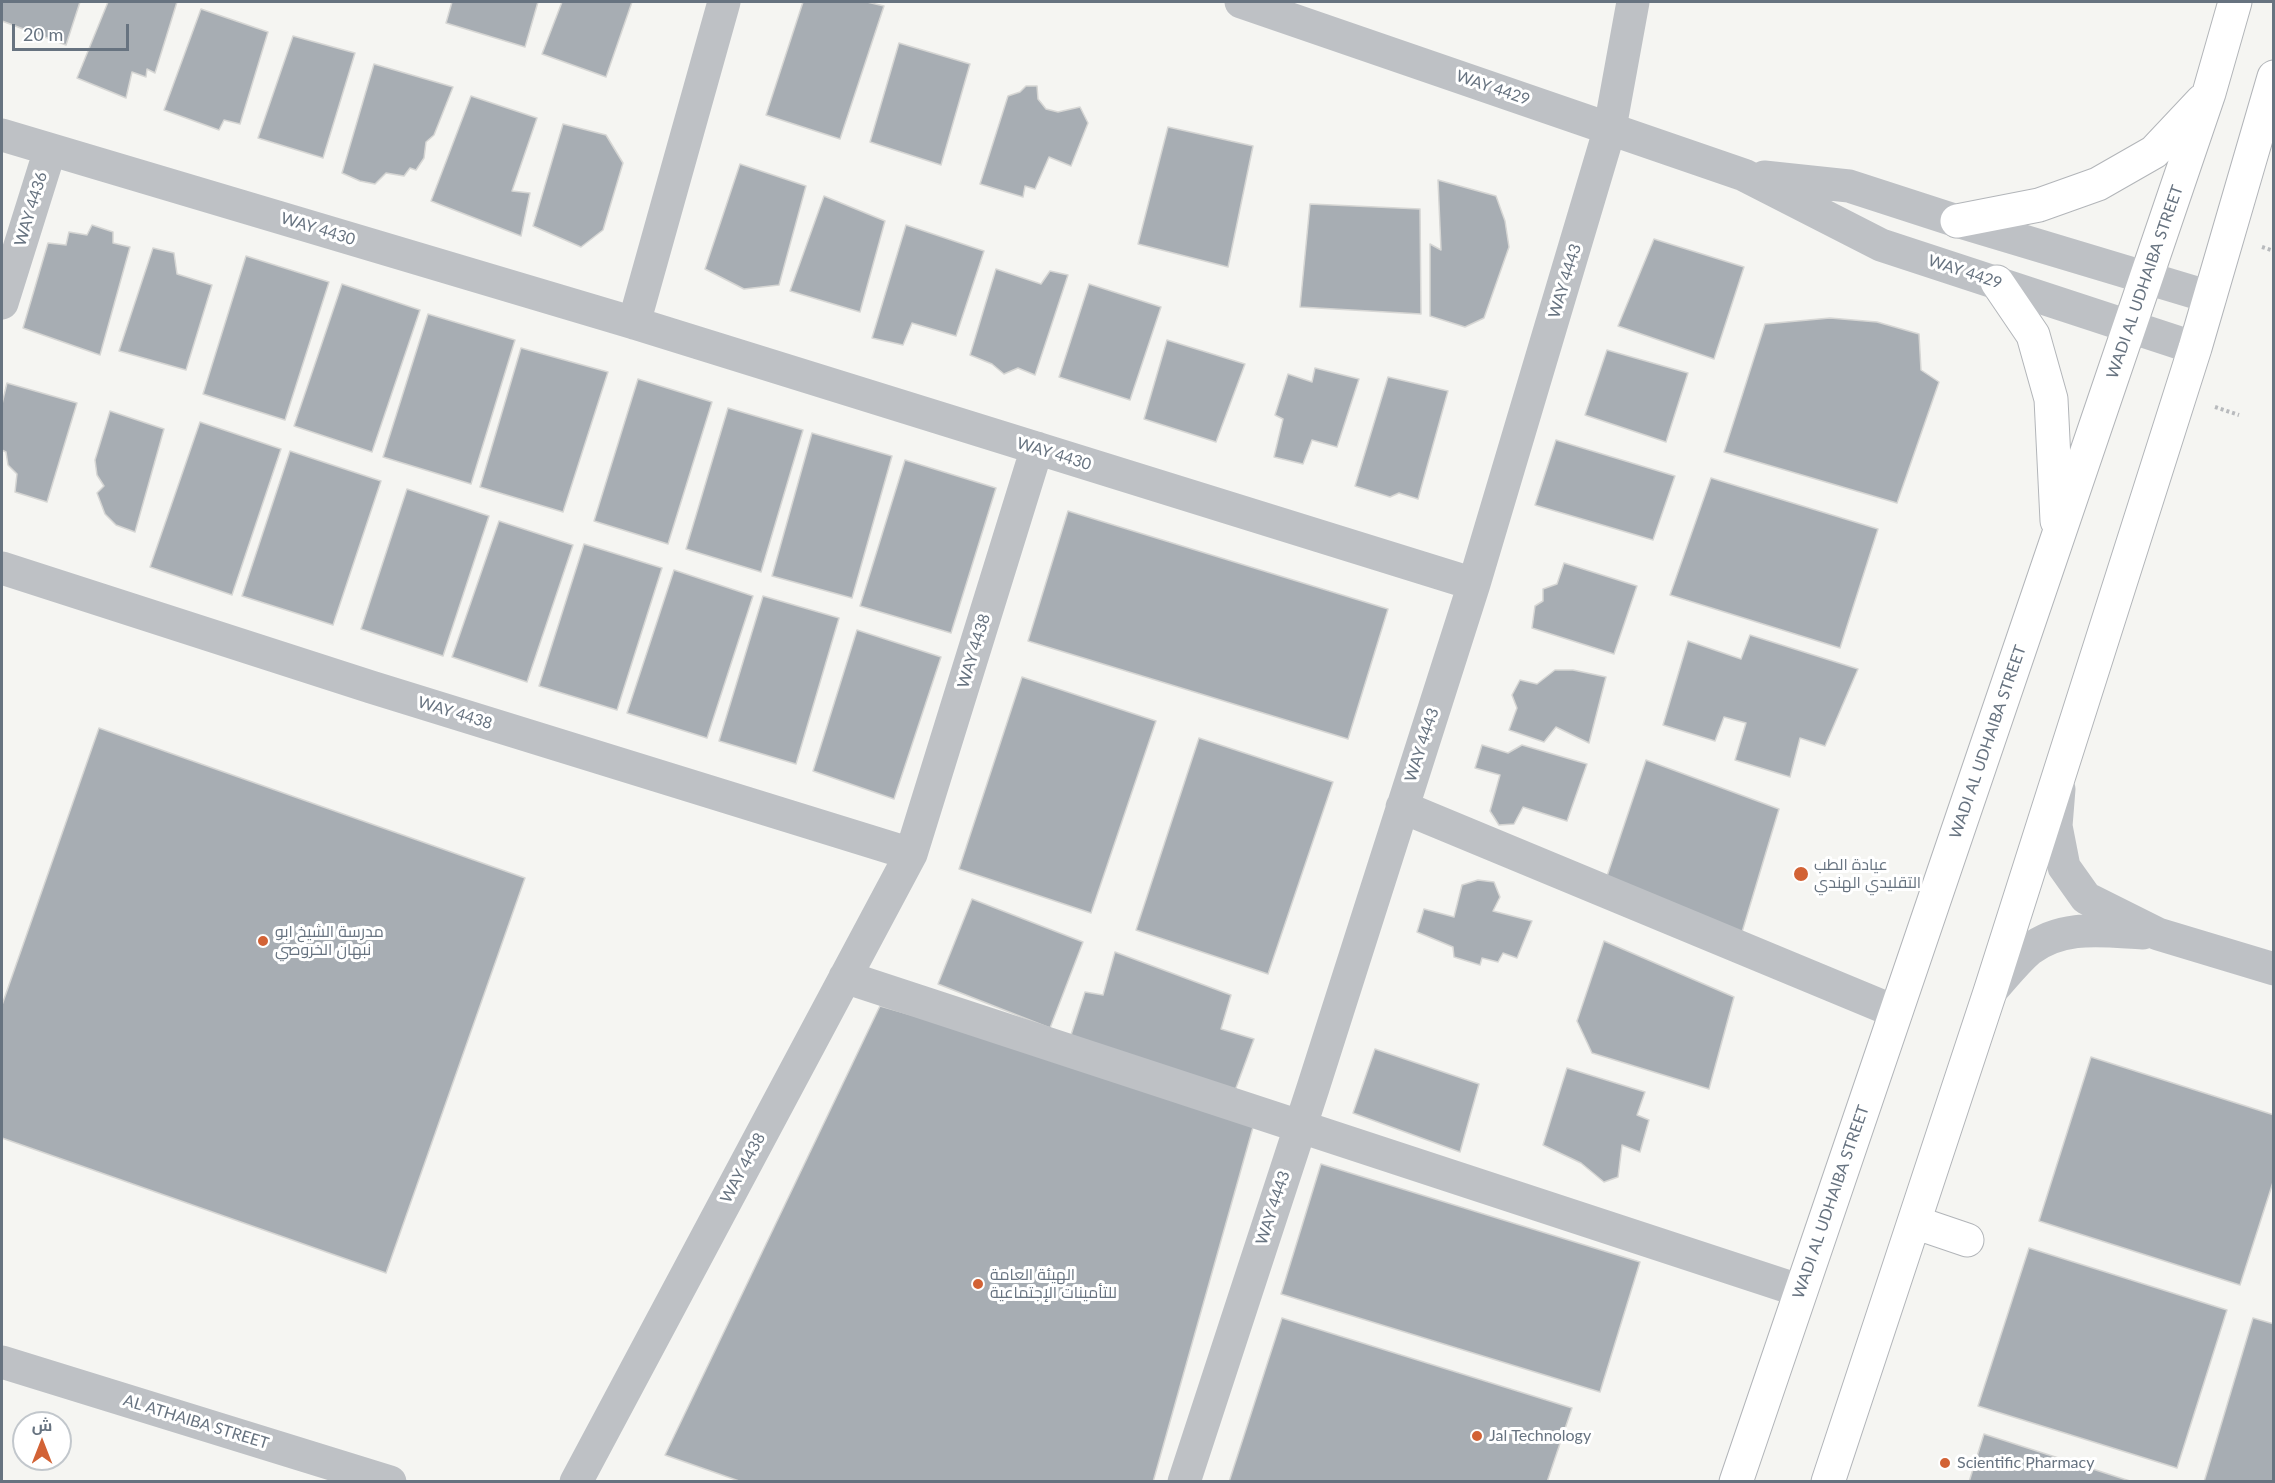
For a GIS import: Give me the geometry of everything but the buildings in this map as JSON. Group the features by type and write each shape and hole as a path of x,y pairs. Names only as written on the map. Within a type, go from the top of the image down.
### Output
{"main road":[{"name":"WADI AL UDHAIBA STREET","path":"1736,1482 2209,93 2235,2"},
{"path":"1828,1482 1990,992 2195,348 2274,77"},
{"path":"1957,221 2039,205 2098,184 2154,152 2209,93"},
{"path":"1997,282 2033,334 2051,399 2057,540"},
{"path":"1914,1222 1967,1240"}],"street":[{"path":"634,323 724,2"},
{"name":"WAY 4429","path":"1241,2 1744,175 1881,245 2195,348"},
{"name":"WAY 4443","path":"1184,1482 1474,584 1610,128 1633,2"},
{"name":"WAY 4430","path":"2,135 634,323 1474,584"},
{"name":"WAY 4436","path":"2,303 50,150"},
{"name":"WAY 4429","path":"1744,175 1849,186 2210,297"},
{"name":"WAY 4438","path":"576,1482 911,854 1037,448"},
{"name":"WAY 4438","path":"2,568 371,687 911,854"},
{"path":"2060,773 2056,826 2064,867 2086,898 2158,934 2274,969"},
{"path":"1402,807 1896,1012"},
{"path":"1990,992 2029,951 2053,936 2083,930 2158,934"},
{"path":"845,976 1801,1291"},
{"name":"AL ATHAIBA STREET","path":"2,1362 390,1482"}],"place":[{"name":"عيادة الطب التقليدي الهندي","path":"1801,874"},
{"name":"مدرسة الشيخ ابو نبهان الخروصي","path":"263,941"},
{"name":"الهيئة العامة للتأمينات الإجتماعية","path":"978,1284"},
{"name":"Jal Technology","path":"1477,1436"},
{"name":"Scientific Pharmacy","path":"1945,1463"}]}
